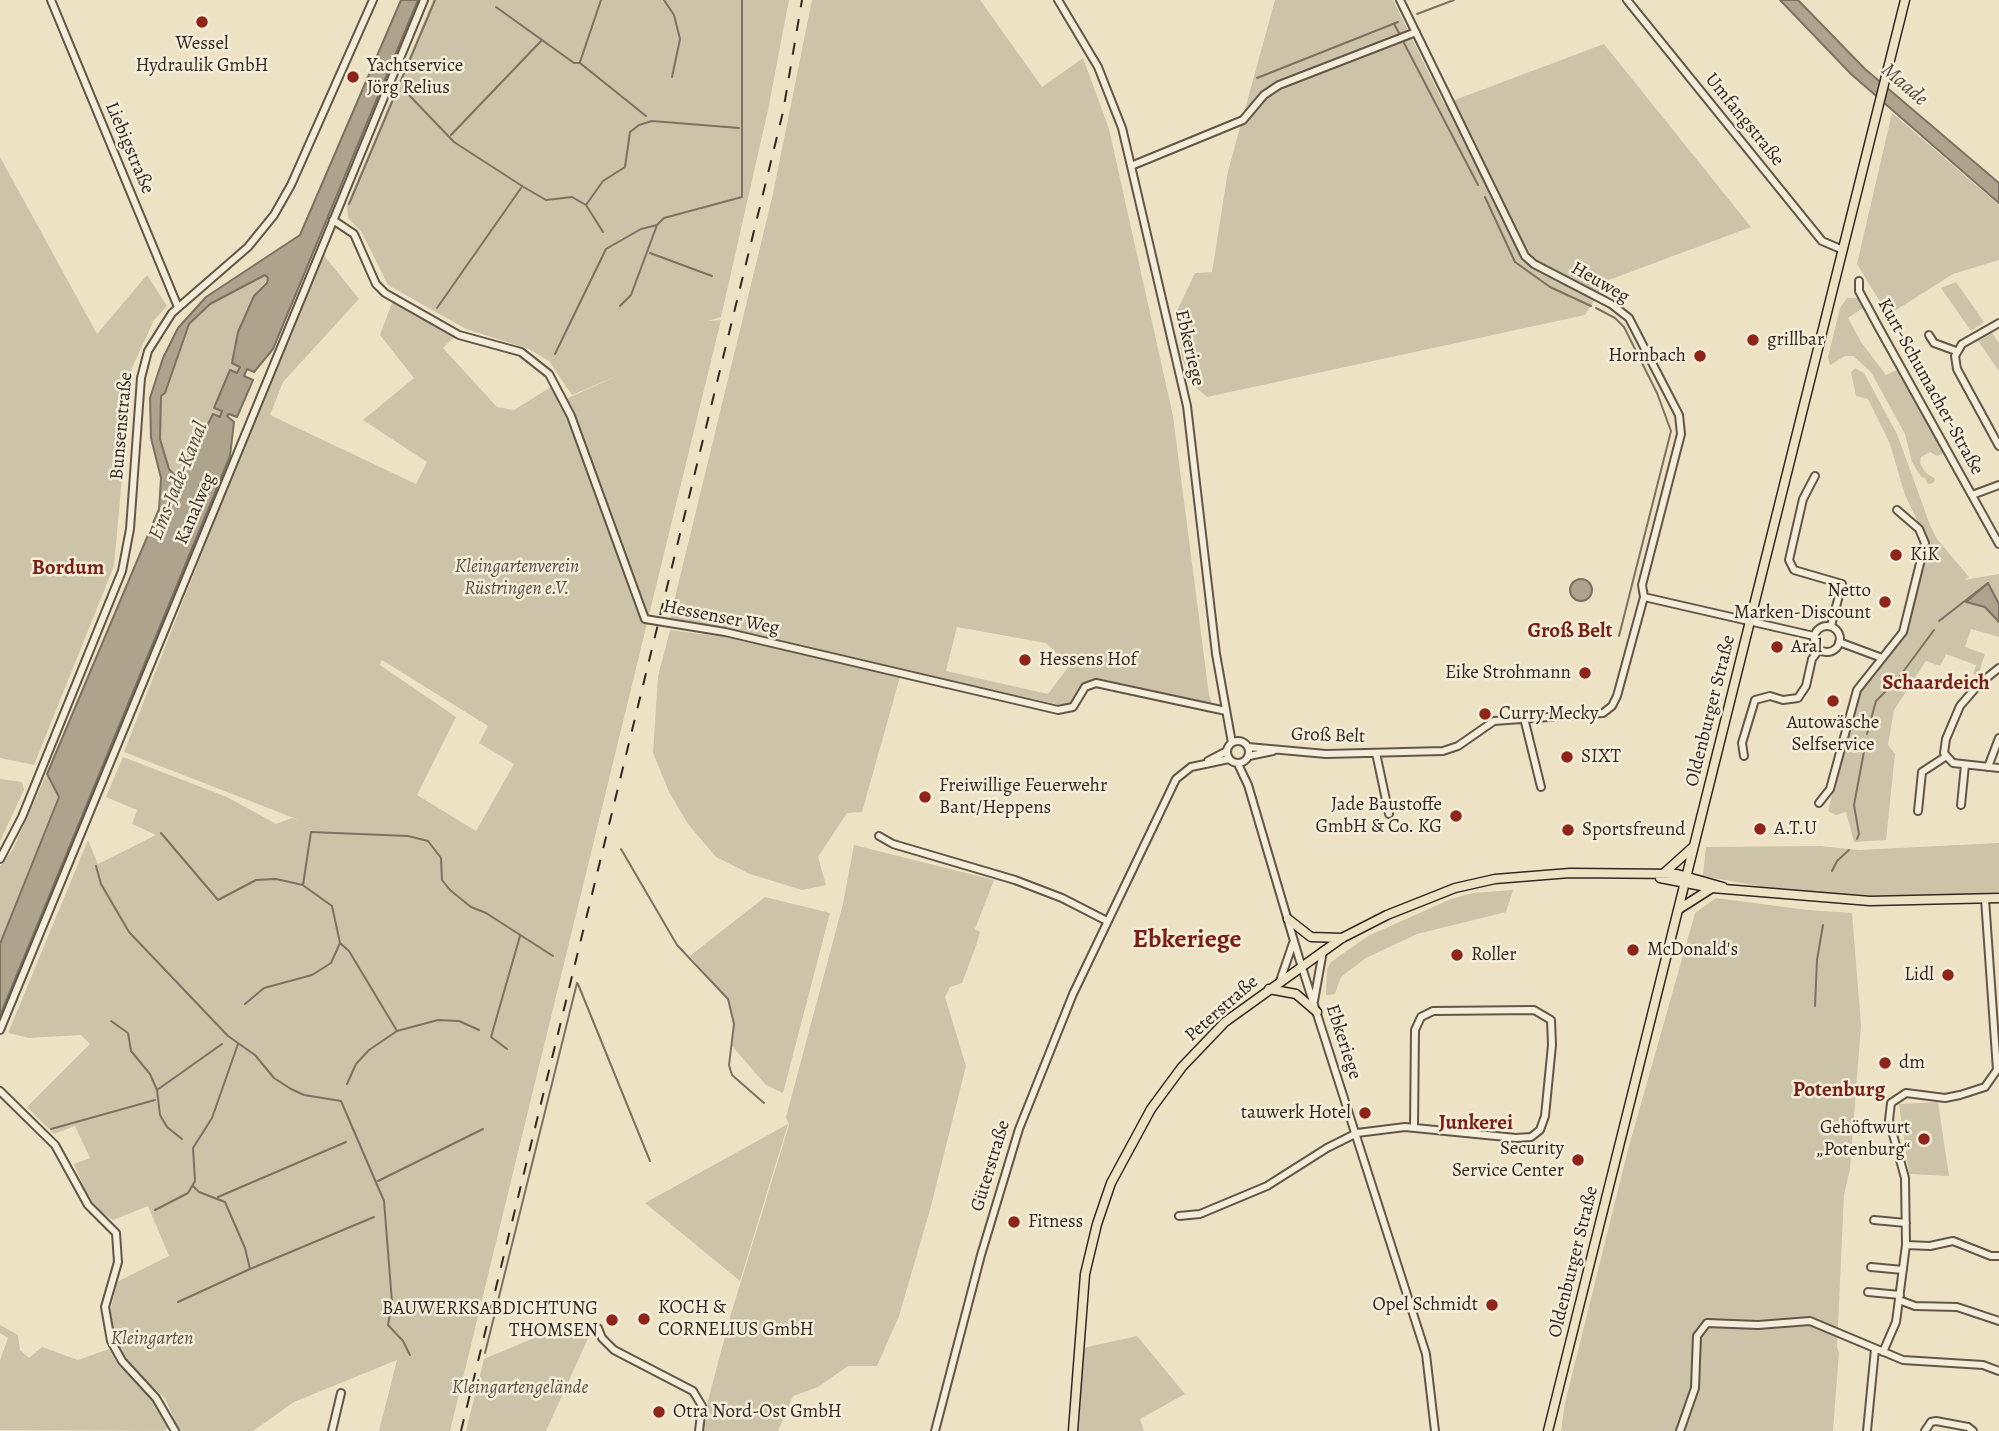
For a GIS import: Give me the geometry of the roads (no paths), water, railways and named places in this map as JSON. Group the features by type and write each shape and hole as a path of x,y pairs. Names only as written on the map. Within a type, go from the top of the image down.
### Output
{"main road":[{"name":"Oldenburger Straße","path":"1548,1431 1905,0"},
{"path":"1663,874 1693,847"},
{"name":"Peterstraße","path":"1073,1431 1085,1274 1097,1224 1111,1183 1151,1108 1182,1067 1225,1022 1342,938 1422,900 1495,879 1570,873 1663,874 1686,880"},
{"name":"Peterstraße","path":"1650,875 1686,880"},
{"path":"1686,880 1712,888 1723,887"},
{"path":"1686,880 1723,887 1870,901 1999,898"},
{"path":"1679,909 1712,888"},
{"path":"1288,919 1316,939 1342,938"},
{"path":"1269,989 1297,994 1315,1008"}],"street":[{"name":"Liebigstraße","path":"51,0 178,307"},
{"name":"Bunsenstraße","path":"0,859 22,817 122,571 130,529 141,378 153,340 178,307 248,247 274,215 373,0"},
{"name":"Kanalweg","path":"0,1030 424,0"},
{"name":"Ebkeriege","path":"1058,0 1098,67 1122,128 1131,166 1186,407 1216,654 1232,743"},
{"name":"Heuweg","path":"1400,0 1525,256 1534,264 1611,304 1629,318 1679,415 1681,434 1642,585 1643,597"},
{"name":"Umfangstraße","path":"1627,0 1822,241 1843,250"},
{"path":"1131,166 1243,120 1264,95 1279,85 1416,32"},
{"name":"Hessenser Weg","path":"333,220 354,234 376,284 384,293 459,335 520,352 549,374 571,415 645,619 738,635 1058,710 1073,707 1085,687 1096,683 1226,711"},
{"name":"Kurt-Schumacher-Straße","path":"1859,281 1859,291 1999,544"},
{"path":"1999,323 1969,338 1956,352 1957,369 1999,446"},
{"path":"1929,335 1934,343 1956,352"},
{"path":"1815,476 1803,499 1789,560 1794,570 1842,584 1831,626"},
{"path":"1972,495 1999,485"},
{"path":"1819,803 1830,789 1857,691 1903,632 1925,543 1919,529 1897,510"},
{"path":"1643,597 1814,636"},
{"name":"Groß Belt","path":"1248,747 1376,753 1450,749 1486,724 1524,718 1599,714 1607,711 1617,696 1643,597"},
{"path":"1814,636 1822,627 1831,626"},
{"path":"1819,650 1831,651 1839,642 1839,634 1831,626"},
{"path":"1814,636 1819,650"},
{"path":"1839,642 1882,658"},
{"path":"1744,756 1742,743 1755,700 1770,696 1783,700 1798,698 1806,686 1812,659 1819,650"},
{"path":"1945,757 1946,739 1960,706 1979,684 1999,668"},
{"path":"1524,718 1541,787"},
{"name":"Ebkeriege","path":"1228,720 1240,741"},
{"path":"1989,767 1999,738"},
{"path":"1240,741 1248,747 1244,760 1229,759 1227,751 1232,743 1240,741"},
{"name":"Groß Belt","path":"1244,760 1278,750"},
{"name":"Güterstraße","path":"1207,762 1227,751"},
{"name":"Groß Belt","path":"1376,753 1389,814"},
{"path":"1945,757 1953,763 1999,768"},
{"path":"1918,811 1922,772 1945,757"},
{"name":"Güterstraße","path":"935,1431 981,1255 1020,1125 1057,1031 1107,921 1177,779 1191,767 1229,759"},
{"name":"Ebkeriege","path":"1244,760 1248,785 1301,966 1426,1354 1435,1431"},
{"path":"1961,805 1965,765"},
{"path":"879,836 893,844 1015,880 1062,898 1107,921"},
{"path":"1883,1352 1895,1322 1906,1245 1905,1178 1889,1120 1891,1102 1906,1093 1945,1098 1960,1095 1985,1087 1998,1070 1985,900"},
{"path":"1280,981 1294,941"},
{"path":"1315,1008 1323,951"},
{"path":"1179,1216 1200,1214 1267,1186 1327,1148 1357,1133 1414,1127 1516,1138 1536,1134 1545,1116 1553,1037 1551,1020 1534,1010 1433,1011 1421,1017 1415,1030 1414,1127"},
{"path":"0,1091 55,1145 88,1205 116,1233 118,1262 105,1307 111,1341 122,1361 156,1398 175,1431"},
{"path":"1874,1220 1906,1223"},
{"path":"1906,1245 1930,1246 1953,1241 1999,1256"},
{"path":"1871,1267 1903,1270"},
{"path":"1868,1292 1900,1298 1915,1306 1957,1307 1999,1321"},
{"path":"1681,1431 1694,1395 1695,1348 1701,1327 1707,1323 1758,1325 1793,1321 1823,1325 1903,1360 1983,1365 1999,1371"},
{"path":"598,1328 602,1338 614,1350 684,1383 693,1391 702,1406 699,1431"},
{"path":"1867,1431 1875,1349"},
{"path":"332,1431 341,1393"},
{"path":"1925,1431 1931,1422 1936,1421 1968,1426 1973,1431"}],"water":[{"name":"Ems-Jade-Kanal","path":"401,0 418,0 273,349 254,372 247,369 244,376 253,380 237,417 229,414 227,416 234,422 230,456 0,1016 0,944 59,797 47,774 159,509 161,478 151,438 150,398 163,358 178,328 206,297 300,235","holes":["265,275 268,278 267,283 254,296 238,332 232,363 240,367 237,373 230,370 214,408 222,411 220,417 213,414 204,432 196,436 182,471 176,477 169,469 160,439 161,396 165,393 189,324 210,304"]},
{"path":"1780,0 1798,0 1865,69 1999,183 1999,203 1851,74"},
{"path":"1577,579 1585,579 1592,586 1592,594 1585,601 1577,601 1570,594 1570,586"},
{"path":"1988,583 1999,604 1999,622 1985,607 1966,602"}],"waterway":[{"path":"349,204 435,0"},
{"path":"580,62 601,0"},
{"path":"664,0 674,15 680,39 672,77"},
{"path":"620,306 631,295 657,225 664,218 742,197 742,0"},
{"path":"1417,14 1454,0"},
{"path":"496,7 574,63 580,63 646,116"},
{"path":"1257,78 1398,22"},
{"path":"1394,24 1399,33"},
{"path":"451,135 541,41"},
{"path":"1404,43 1478,185"},
{"path":"408,94 454,142 546,200 572,197 586,205 603,232"},
{"path":"586,205 603,181 625,167 630,132 639,125 652,121 739,128"},
{"path":"437,308 521,188"},
{"path":"1485,197 1515,262 1550,287 1591,306"},
{"path":"555,354 606,249 641,229 657,225"},
{"path":"650,253 712,276"},
{"path":"1596,308 1615,318 1624,327 1657,393 1671,431 1619,636"},
{"path":"1939,621 1988,583"},
{"path":"1867,734 1876,701 1897,680 1934,630"},
{"path":"1857,839 1859,834 1854,805 1865,746"},
{"path":"161,833 218,900 256,880 276,879 303,885 311,832 408,836 428,841 441,858 442,880 450,890 471,907 486,913 553,956"},
{"path":"621,849 677,945 728,999 734,1024 729,1065 732,1075 764,1103"},
{"path":"1832,871 1837,861 1849,850"},
{"path":"96,866 101,884 129,932 228,1036 255,1055 274,1078 291,1089 304,1095 341,1101 384,1201 392,1302 388,1325 403,1341 410,1355"},
{"path":"245,1004 264,988 312,975 331,963 340,943 332,906 304,886"},
{"path":"1815,1006 1817,960 1823,925"},
{"path":"507,1049 491,1037 520,936"},
{"path":"340,943 349,951 397,1031 438,1020 459,1021 479,1030"},
{"path":"485,1353 577,983"},
{"path":"578,984 650,1161"},
{"path":"111,1021 128,1033 131,1051 150,1074 157,1090"},
{"path":"347,1084 356,1064 369,1050 397,1031"},
{"path":"182,1139 167,1127 160,1115 157,1090 222,1044"},
{"path":"155,1210 188,1193 195,1181 193,1148 212,1118 238,1044"},
{"path":"51,1129 155,1100"},
{"path":"378,1181 483,1129"},
{"path":"218,1197 346,1142"},
{"path":"178,1302 250,1269 245,1248 225,1202 199,1192 193,1186"},
{"path":"250,1269 374,1217"}],"railway":[{"path":"461,1431 783,112 802,0"}],"place":[{"name":"Wessel Hydraulik GmbH","path":"202,22"},
{"name":"Yachtservice Jörg Relius","path":"353,77"},
{"name":"grillbar","path":"1753,340"},
{"name":"Hornbach","path":"1700,356"},
{"name":"KiK","path":"1896,555"},
{"name":"Netto Marken-Discount","path":"1885,602"},
{"name":"Aral","path":"1777,647"},
{"name":"Hessens Hof","path":"1025,660"},
{"name":"Eike Strohmann","path":"1585,673"},
{"name":"Autowäsche Selfservice","path":"1833,701"},
{"name":"Curry Mecky","path":"1485,714"},
{"name":"SIXT","path":"1567,757"},
{"name":"Freiwillige Feuerwehr Bant/Heppens","path":"925,797"},
{"name":"Jade Baustoffe GmbH & Co. KG","path":"1456,816"},
{"name":"A.T.U","path":"1760,829"},
{"name":"Sportsfreund","path":"1568,830"},
{"name":"McDonald's","path":"1633,950"},
{"name":"Roller","path":"1457,955"},
{"name":"Lidl","path":"1948,975"},
{"name":"dm","path":"1885,1063"},
{"name":"tauwerk Hotel","path":"1365,1113"},
{"name":"Gehöftwurt „Potenburg“","path":"1924,1139"},
{"name":"Security Service Center","path":"1578,1160"},
{"name":"Fitness","path":"1014,1222"},
{"name":"Opel Schmidt","path":"1492,1305"},
{"name":"KOCH & CORNELIUS GmbH","path":"644,1319"},
{"name":"BAUWERKSABDICHTUNG THOMSEN","path":"612,1320"},
{"name":"Otra Nord-Ost GmbH","path":"659,1412"}],"district":[{"name":"Bordum","path":"68,569"},
{"name":"Groß Belt","path":"1570,632"},
{"name":"Schaardeich","path":"1936,684"},
{"name":"Ebkeriege","path":"1187,941"},
{"name":"Potenburg","path":"1839,1091"},
{"name":"Junkerei","path":"1476,1124"}],"water label":[{"name":"Maade","path":"1904,85"}],"park label":[{"name":"Kleingartenverein Rüstringen e.V.","path":"517,578"},
{"name":"Kleingarten","path":"152,1339"},
{"name":"Kleingartengelände","path":"520,1388"}]}
